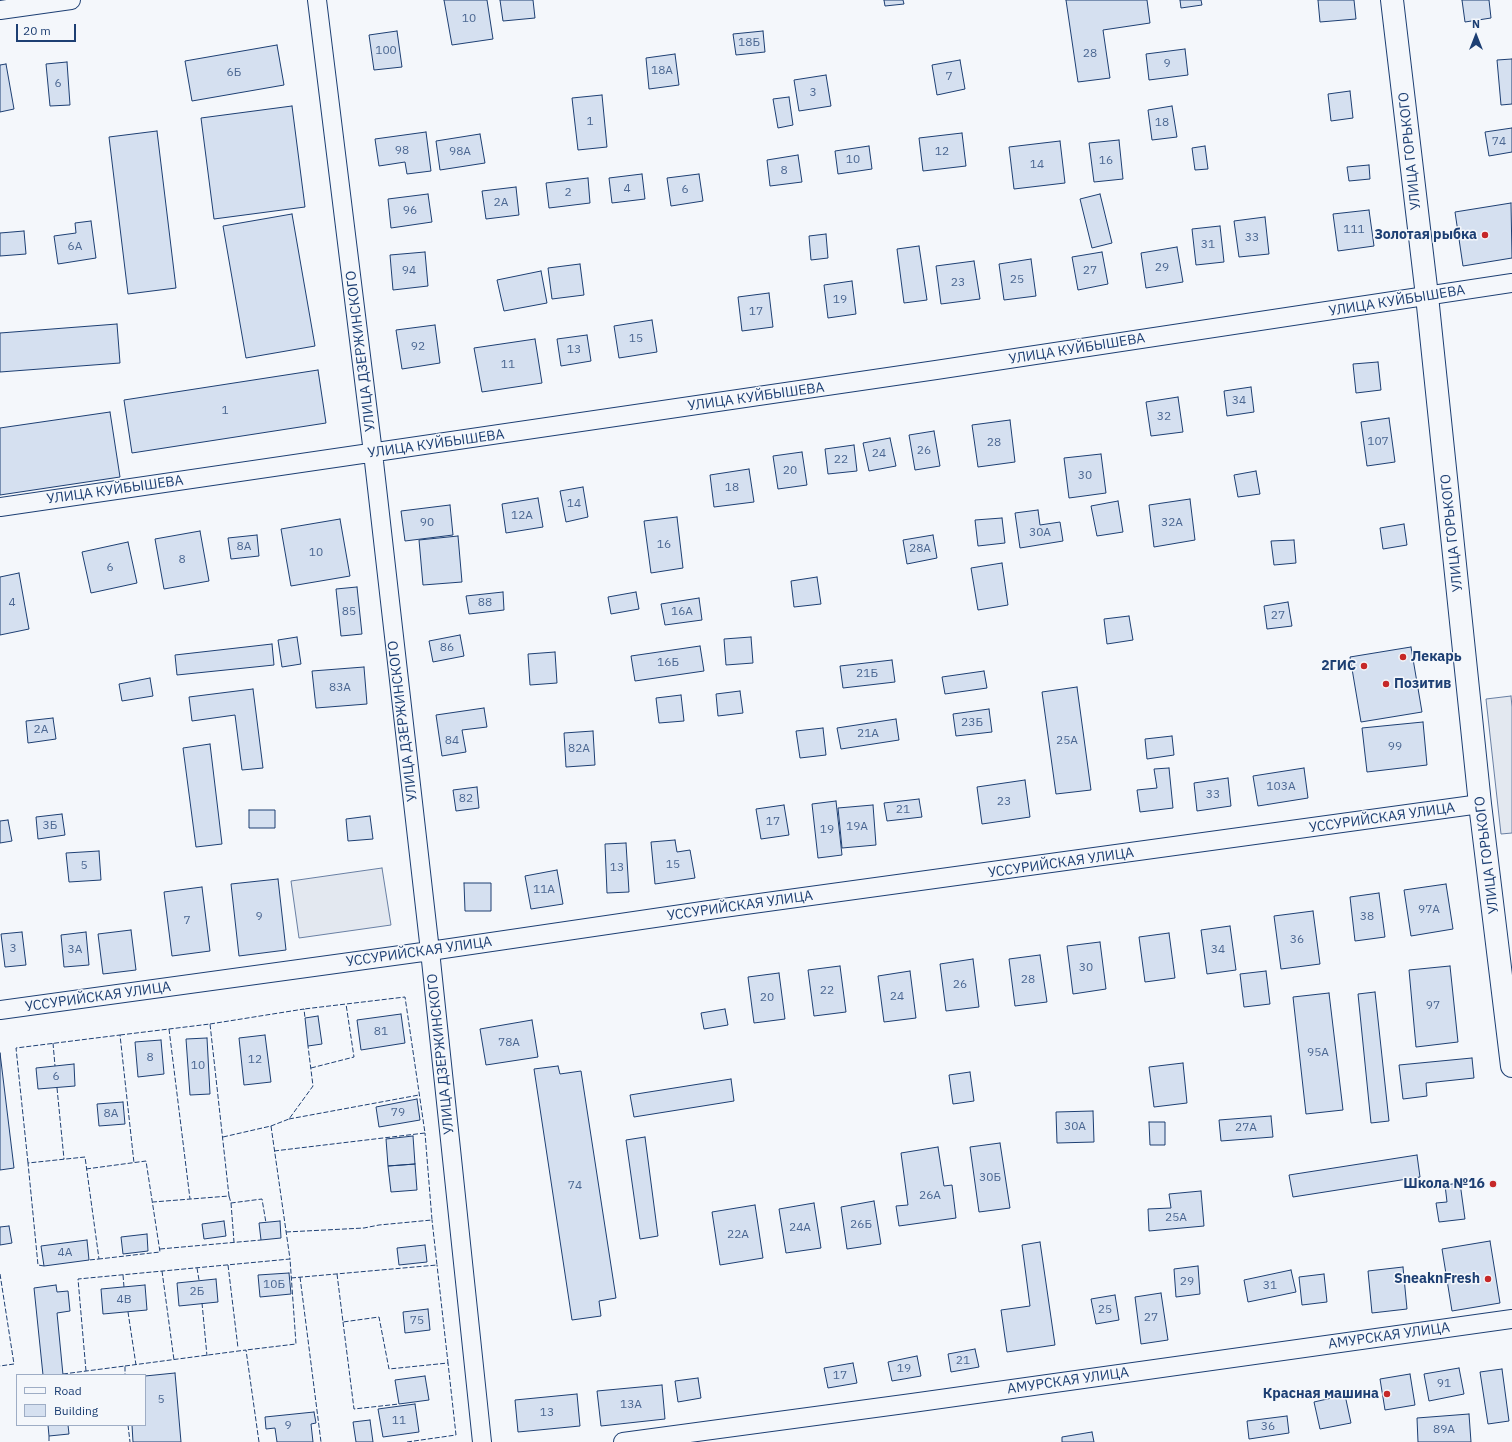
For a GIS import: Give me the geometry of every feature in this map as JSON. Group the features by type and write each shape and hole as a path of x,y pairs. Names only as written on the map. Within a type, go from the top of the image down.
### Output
{"main road":[{"name":"УЛИЦА ГОРЬКОГО","path":"1392,0 1427,296 1480,804 1512,1066"}],"street":[{"path":"0,10 71,0"},
{"name":"УЛИЦА ДЗЕРЖИНСКОГО","path":"317,0 373,453 430,951 482,1442"},
{"name":"УЛИЦА КУЙБЫШЕВА","path":"0,507 373,453 1512,283"},
{"name":"УССУРИЙСКАЯ УЛИЦА","path":"0,1010 430,951 716,909 946,879 1480,804"},
{"name":"АМУРСКАЯ УЛИЦА","path":"623,1442 1512,1319"}],"shaded area":[{"path":"1511,696 1512,833 1501,834 1486,699"},
{"path":"382,868 391,925 299,938 291,881"}],"building":[{"path":"444,0 487,0 493,39 452,45"},
{"path":"500,0 533,0 535,18 503,21"},
{"path":"884,0 903,0 904,4 885,6"},
{"path":"1066,0 1147,0 1150,23 1103,30 1110,78 1078,82"},
{"path":"1180,0 1201,0 1202,5 1181,8"},
{"path":"1318,0 1354,0 1356,19 1320,22"},
{"path":"1462,0 1489,0 1491,18 1465,22"},
{"path":"397,31 402,67 374,70 369,35"},
{"path":"763,31 765,52 736,55 733,34"},
{"path":"277,45 284,85 192,101 185,61"},
{"path":"1185,49 1188,75 1149,80 1146,54"},
{"path":"675,54 679,85 649,89 646,58"},
{"path":"1512,59 1512,104 1501,105 1497,60"},
{"path":"960,60 965,89 937,95 932,65"},
{"path":"67,62 70,105 50,106 46,64"},
{"path":"6,64 14,109 0,112 0,65"},
{"path":"826,75 831,106 799,111 794,80"},
{"path":"1350,91 1353,118 1331,121 1328,94"},
{"path":"602,95 607,147 578,150 572,98"},
{"path":"789,97 793,125 778,128 773,99"},
{"path":"292,106 305,207 214,219 201,118"},
{"path":"1172,106 1177,137 1152,140 1148,110"},
{"path":"1512,128 1512,152 1489,156 1485,132"},
{"path":"157,131 176,288 128,294 109,137"},
{"path":"426,132 431,171 407,174 405,162 379,166 375,139"},
{"path":"962,133 966,166 923,171 919,138"},
{"path":"480,134 485,163 440,170 436,141"},
{"path":"1119,140 1123,179 1094,182 1089,143"},
{"path":"1060,141 1065,183 1014,189 1009,147"},
{"path":"869,146 872,169 838,174 835,151"},
{"path":"1205,146 1208,169 1195,170 1192,148"},
{"path":"798,155 802,182 770,186 767,160"},
{"path":"1369,165 1370,179 1349,181 1347,167"},
{"path":"642,174 645,199 612,203 609,178"},
{"path":"699,174 703,201 671,206 667,178"},
{"path":"588,178 590,203 549,208 546,183"},
{"path":"516,187 519,215 486,219 482,191"},
{"path":"428,194 432,222 391,228 388,199"},
{"path":"1100,194 1112,243 1092,248 1080,199"},
{"name":"Золотая рыбка","path":"1511,203 1512,258 1463,266 1455,212"},
{"path":"1369,210 1374,246 1338,251 1333,214"},
{"path":"292,214 315,346 246,358 223,226"},
{"path":"1265,217 1269,254 1239,257 1234,221"},
{"path":"91,221 96,258 58,264 54,236 76,233 75,223"},
{"path":"1220,226 1224,262 1196,265 1192,229"},
{"path":"24,231 26,254 0,256 0,233"},
{"path":"826,234 828,258 811,260 809,236"},
{"path":"919,246 927,300 904,303 897,249"},
{"path":"1177,247 1183,282 1146,288 1141,253"},
{"path":"425,252 428,286 393,290 390,255"},
{"path":"1102,252 1108,284 1078,290 1072,257"},
{"path":"1031,259 1036,296 1004,300 999,264"},
{"path":"974,261 980,299 941,304 936,266"},
{"path":"580,264 584,295 552,299 548,268"},
{"path":"541,271 547,303 504,311 497,280"},
{"path":"852,281 856,314 828,318 824,285"},
{"path":"769,293 773,327 742,331 738,297"},
{"path":"652,320 657,352 619,358 614,326"},
{"path":"117,324 120,363 0,372 0,333"},
{"path":"435,325 440,363 402,369 396,330"},
{"path":"587,335 591,361 561,366 557,339"},
{"path":"535,339 542,383 482,392 474,348"},
{"path":"1378,362 1381,390 1356,393 1353,364"},
{"path":"318,370 326,423 132,453 124,400"},
{"path":"1251,387 1254,412 1227,416 1224,391"},
{"path":"1178,397 1183,432 1151,436 1146,402"},
{"path":"110,412 120,477 0,495 0,428"},
{"path":"1389,418 1395,462 1367,466 1361,422"},
{"path":"1010,420 1015,462 978,467 972,425"},
{"path":"934,431 940,466 915,470 909,435"},
{"path":"890,438 896,466 869,471 863,443"},
{"path":"854,445 857,471 828,474 825,449"},
{"path":"802,452 807,485 778,489 773,456"},
{"path":"1101,454 1106,493 1069,498 1064,458"},
{"path":"749,469 754,502 714,507 710,475"},
{"path":"1256,471 1260,494 1238,497 1234,475"},
{"path":"583,487 588,517 566,522 560,491"},
{"path":"538,498 543,527 506,533 502,504"},
{"path":"1190,499 1195,540 1154,547 1149,505"},
{"path":"1118,501 1123,532 1097,536 1091,506"},
{"path":"450,505 453,535 405,541 401,511"},
{"path":"1038,510 1040,525 1060,522 1063,541 1020,548 1015,513"},
{"path":"677,517 683,568 651,573 644,521"},
{"path":"1002,518 1005,543 978,546 975,520"},
{"path":"340,519 350,576 291,586 281,529"},
{"path":"1404,524 1407,545 1383,549 1380,528"},
{"path":"200,531 209,581 164,589 155,539"},
{"path":"257,535 259,556 231,559 228,538"},
{"path":"933,535 937,558 907,564 903,540"},
{"path":"458,536 462,582 423,585 419,540"},
{"path":"1294,540 1296,563 1274,565 1271,541"},
{"path":"128,542 137,583 91,593 82,552"},
{"path":"1002,563 1008,605 978,610 971,568"},
{"path":"19,573 29,629 0,635 0,577"},
{"path":"817,577 821,604 794,607 791,581"},
{"path":"357,587 362,634 341,636 336,589"},
{"path":"503,592 504,610 469,614 466,596"},
{"path":"636,592 639,609 611,614 608,597"},
{"path":"699,598 702,620 665,625 661,604"},
{"path":"1288,602 1292,626 1267,629 1264,606"},
{"path":"1129,616 1133,640 1107,644 1104,619"},
{"path":"460,635 464,656 433,662 429,641"},
{"path":"297,637 301,664 282,667 278,640"},
{"path":"751,637 753,663 726,665 724,639"},
{"path":"272,644 274,665 177,675 175,655"},
{"path":"700,646 704,671 635,681 631,656"},
{"name":"Позитив","path":"1411,647 1422,712 1361,722 1350,657"},
{"path":"555,652 557,683 530,685 528,654"},
{"path":"892,660 895,682 843,688 840,666"},
{"path":"364,667 367,704 316,708 312,671"},
{"path":"984,671 987,688 945,694 942,677"},
{"path":"150,678 153,696 122,701 119,684"},
{"path":"1077,687 1091,790 1056,794 1042,692"},
{"path":"253,689 263,768 242,770 235,715 192,721 189,697"},
{"path":"740,691 743,713 718,716 716,694"},
{"path":"681,695 684,721 659,723 656,698"},
{"path":"484,708 487,727 462,730 466,752 442,756 436,715"},
{"path":"989,709 992,732 956,736 953,714"},
{"path":"53,718 56,739 28,743 26,721"},
{"path":"896,719 899,740 841,749 837,728"},
{"path":"1423,722 1427,765 1367,772 1362,728"},
{"path":"823,728 826,755 800,758 796,731"},
{"path":"593,731 595,765 566,767 564,733"},
{"path":"1172,736 1174,755 1147,759 1145,739"},
{"path":"210,744 222,844 196,847 183,748"},
{"path":"1169,768 1173,808 1140,812 1137,790 1157,788 1154,769"},
{"path":"1304,768 1308,798 1258,806 1253,776"},
{"path":"1228,778 1231,806 1197,811 1194,783"},
{"path":"1025,780 1030,817 982,824 977,787"},
{"path":"477,787 479,808 456,811 453,790"},
{"path":"919,799 922,817 887,821 884,803"},
{"path":"836,801 842,855 818,858 812,804"},
{"path":"784,805 789,835 761,839 756,809"},
{"path":"873,805 876,845 842,848 838,808"},
{"path":"249,810 275,810 275,828 249,828"},
{"path":"62,814 65,835 38,839 36,817"},
{"path":"370,816 373,839 348,841 346,819"},
{"path":"8,820 12,841 0,843 0,821"},
{"path":"675,840 677,852 690,850 695,878 655,884 651,842"},
{"path":"626,843 629,892 607,893 605,844"},
{"path":"99,851 101,880 69,882 66,853"},
{"path":"557,870 563,904 531,909 525,876"},
{"path":"278,879 286,950 239,956 231,884"},
{"path":"464,883 491,883 491,911 465,911"},
{"path":"1446,884 1453,929 1411,936 1404,890"},
{"path":"202,887 210,951 172,956 164,892"},
{"path":"1379,893 1385,937 1355,941 1350,897"},
{"path":"1313,911 1320,964 1281,969 1274,916"},
{"path":"1230,926 1236,970 1207,974 1201,930"},
{"path":"131,930 136,970 103,974 98,934"},
{"path":"22,932 26,965 5,967 1,934"},
{"path":"86,932 89,965 64,967 61,935"},
{"path":"1169,933 1175,978 1145,982 1139,937"},
{"path":"1100,942 1106,989 1073,994 1067,946"},
{"path":"1040,955 1047,1002 1015,1006 1009,959"},
{"path":"973,959 979,1007 946,1011 940,964"},
{"path":"840,966 846,1012 814,1016 808,970"},
{"path":"1450,966 1458,1042 1416,1047 1409,970"},
{"path":"910,971 916,1018 884,1022 878,976"},
{"path":"1266,971 1270,1004 1244,1007 1240,974"},
{"path":"779,973 785,1019 754,1023 748,977"},
{"path":"1375,992 1389,1121 1371,1123 1358,994"},
{"path":"1329,993 1343,1110 1306,1114 1293,997"},
{"path":"725,1009 728,1025 704,1029 701,1013"},
{"path":"401,1014 405,1043 361,1050 357,1020"},
{"path":"318,1016 322,1044 308,1046 305,1018"},
{"path":"532,1020 538,1057 486,1065 480,1029"},
{"path":"265,1035 271,1082 244,1085 239,1038"},
{"path":"207,1038 210,1094 190,1095 186,1039"},
{"path":"161,1040 164,1074 138,1077 135,1042"},
{"path":"0,1053 14,1168 0,1170"},
{"path":"1472,1058 1474,1078 1426,1083 1427,1096 1403,1099 1399,1065"},
{"path":"1183,1063 1187,1103 1154,1107 1149,1067"},
{"path":"74,1064 75,1086 38,1089 36,1068"},
{"path":"558,1066 560,1074 581,1071 616,1298 599,1301 601,1316 572,1320 534,1069"},
{"path":"970,1072 974,1101 953,1104 949,1075"},
{"path":"731,1079 734,1101 634,1117 630,1095"},
{"path":"417,1099 420,1120 379,1127 376,1107"},
{"path":"123,1102 125,1124 99,1126 97,1104"},
{"path":"1093,1111 1094,1142 1057,1143 1056,1112"},
{"path":"1271,1116 1273,1137 1221,1141 1219,1120"},
{"path":"1149,1122 1165,1122 1165,1145 1150,1145"},
{"path":"413,1136 415,1164 388,1166 386,1139"},
{"path":"645,1137 658,1236 640,1239 626,1140"},
{"path":"1000,1143 1010,1208 979,1212 970,1147"},
{"path":"938,1147 944,1186 952,1185 956,1218 899,1226 896,1206 908,1205 901,1153"},
{"path":"1417,1155 1420,1177 1293,1197 1289,1175"},
{"path":"415,1164 417,1190 391,1192 388,1166"},
{"path":"1460,1183 1465,1219 1439,1222 1436,1203 1447,1202 1445,1185"},
{"path":"1201,1191 1204,1226 1149,1231 1148,1209 1171,1208 1169,1194"},
{"path":"874,1201 881,1244 847,1249 841,1207"},
{"path":"814,1203 821,1248 786,1253 779,1209"},
{"path":"755,1205 763,1258 720,1265 712,1212"},
{"path":"224,1221 226,1236 204,1239 202,1224"},
{"path":"280,1221 281,1238 261,1240 259,1223"},
{"path":"9,1226 12,1243 0,1245 0,1227"},
{"path":"147,1234 148,1251 123,1254 121,1237"},
{"path":"87,1240 89,1260 44,1266 41,1246"},
{"path":"1490,1241 1500,1303 1452,1311 1442,1249"},
{"path":"1040,1242 1055,1345 1007,1352 1001,1310 1030,1306 1022,1245"},
{"path":"425,1245 427,1262 399,1265 397,1248"},
{"path":"1198,1266 1200,1294 1176,1297 1174,1269"},
{"path":"1403,1267 1407,1309 1372,1313 1368,1271"},
{"path":"1291,1270 1296,1292 1248,1302 1244,1280"},
{"path":"289,1273 291,1294 260,1297 258,1275"},
{"path":"1324,1274 1327,1302 1302,1305 1299,1277"},
{"path":"216,1279 218,1302 179,1306 177,1283"},
{"path":"56,1285 57,1292 68,1291 70,1311 57,1313 63,1374 43,1374 34,1288"},
{"path":"145,1285 147,1310 103,1314 101,1289"},
{"path":"1161,1293 1168,1340 1141,1344 1135,1297"},
{"path":"1115,1295 1119,1320 1096,1324 1091,1299"},
{"path":"428,1309 430,1330 405,1333 403,1312"},
{"path":"975,1349 979,1367 951,1372 948,1354"},
{"path":"917,1356 921,1376 892,1381 888,1362"},
{"path":"853,1363 857,1383 828,1388 824,1368"},
{"path":"1459,1368 1464,1394 1429,1401 1424,1374"},
{"path":"1502,1369 1509,1421 1488,1424 1480,1372"},
{"path":"175,1373 181,1442 133,1442 132,1426 146,1426 146,1376"},
{"path":"1410,1374 1415,1405 1385,1410 1380,1379"},
{"path":"425,1376 429,1400 399,1404 395,1380"},
{"path":"698,1378 701,1398 678,1402 675,1381"},
{"path":"662,1385 665,1419 601,1426 597,1391"},
{"path":"577,1394 580,1426 518,1432 515,1400"},
{"path":"1345,1395 1351,1423 1320,1429 1314,1402"},
{"path":"415,1404 419,1432 383,1437 378,1409"},
{"path":"314,1412 316,1423 311,1424 313,1442 277,1442 275,1428 266,1429 265,1417"},
{"path":"1469,1414 1471,1442 1418,1442 1417,1418"},
{"path":"1287,1416 1289,1433 1249,1439 1247,1421"},
{"path":"370,1420 373,1442 356,1442 353,1422"},
{"path":"48,1426 68,1426 69,1434 49,1436"},
{"path":"1092,1432 1094,1442 1062,1442 1062,1437"}],"fence":[{"path":"274,1151 425,1133 405,997 304,1009"},
{"path":"311,1068 354,1057 346,1004"},
{"path":"210,1024 304,1009 305,1018"},
{"path":"120,1035 210,1024 229,1196 153,1202"},
{"path":"169,1029 190,1199"},
{"path":"28,1163 16,1048 120,1035 134,1163"},
{"path":"53,1043 55,1066"},
{"path":"223,1137 271,1126 289,1119 313,1086 308,1046"},
{"path":"57,1088 64,1159"},
{"path":"289,1119 419,1095"},
{"path":"271,1126 290,1259"},
{"path":"286,1232 364,1228 379,1225 432,1220 425,1133"},
{"path":"44,1266 38,1265 28,1163 85,1157 99,1259 89,1260"},
{"path":"86,1169 146,1161 160,1252 99,1259"},
{"path":"229,1196 231,1203 262,1199 266,1223"},
{"path":"231,1203 234,1242"},
{"path":"291,1278 437,1265 432,1220"},
{"path":"160,1249 261,1240"},
{"path":"86,1371 78,1279 290,1259 296,1344 246,1350"},
{"path":"228,1265 238,1348"},
{"path":"337,1274 343,1322 379,1317 389,1369 448,1363 437,1265"},
{"path":"197,1268 199,1280"},
{"path":"162,1271 174,1360"},
{"path":"0,1274 14,1364 0,1366"},
{"path":"123,1275 124,1287"},
{"path":"300,1277 321,1442"},
{"path":"202,1303 207,1356"},
{"path":"128,1312 136,1365"},
{"path":"343,1322 354,1409 399,1404"},
{"path":"125,1366 246,1350 259,1442"},
{"path":"407,1442 456,1435 448,1363"},
{"path":"63,1374 125,1366 125,1374"},
{"path":"128,1426 130,1442"},
{"path":"49,1436 49,1442"}],"place":[{"name":"Золотая рыбка","path":"1485,235"},
{"name":"Лекарь","path":"1403,657"},
{"name":"2ГИС","path":"1364,666"},
{"name":"Позитив","path":"1386,684"},
{"name":"Школа №16","path":"1493,1184"},
{"name":"SneaknFresh","path":"1488,1279"},
{"name":"Красная машина","path":"1387,1394"}]}
